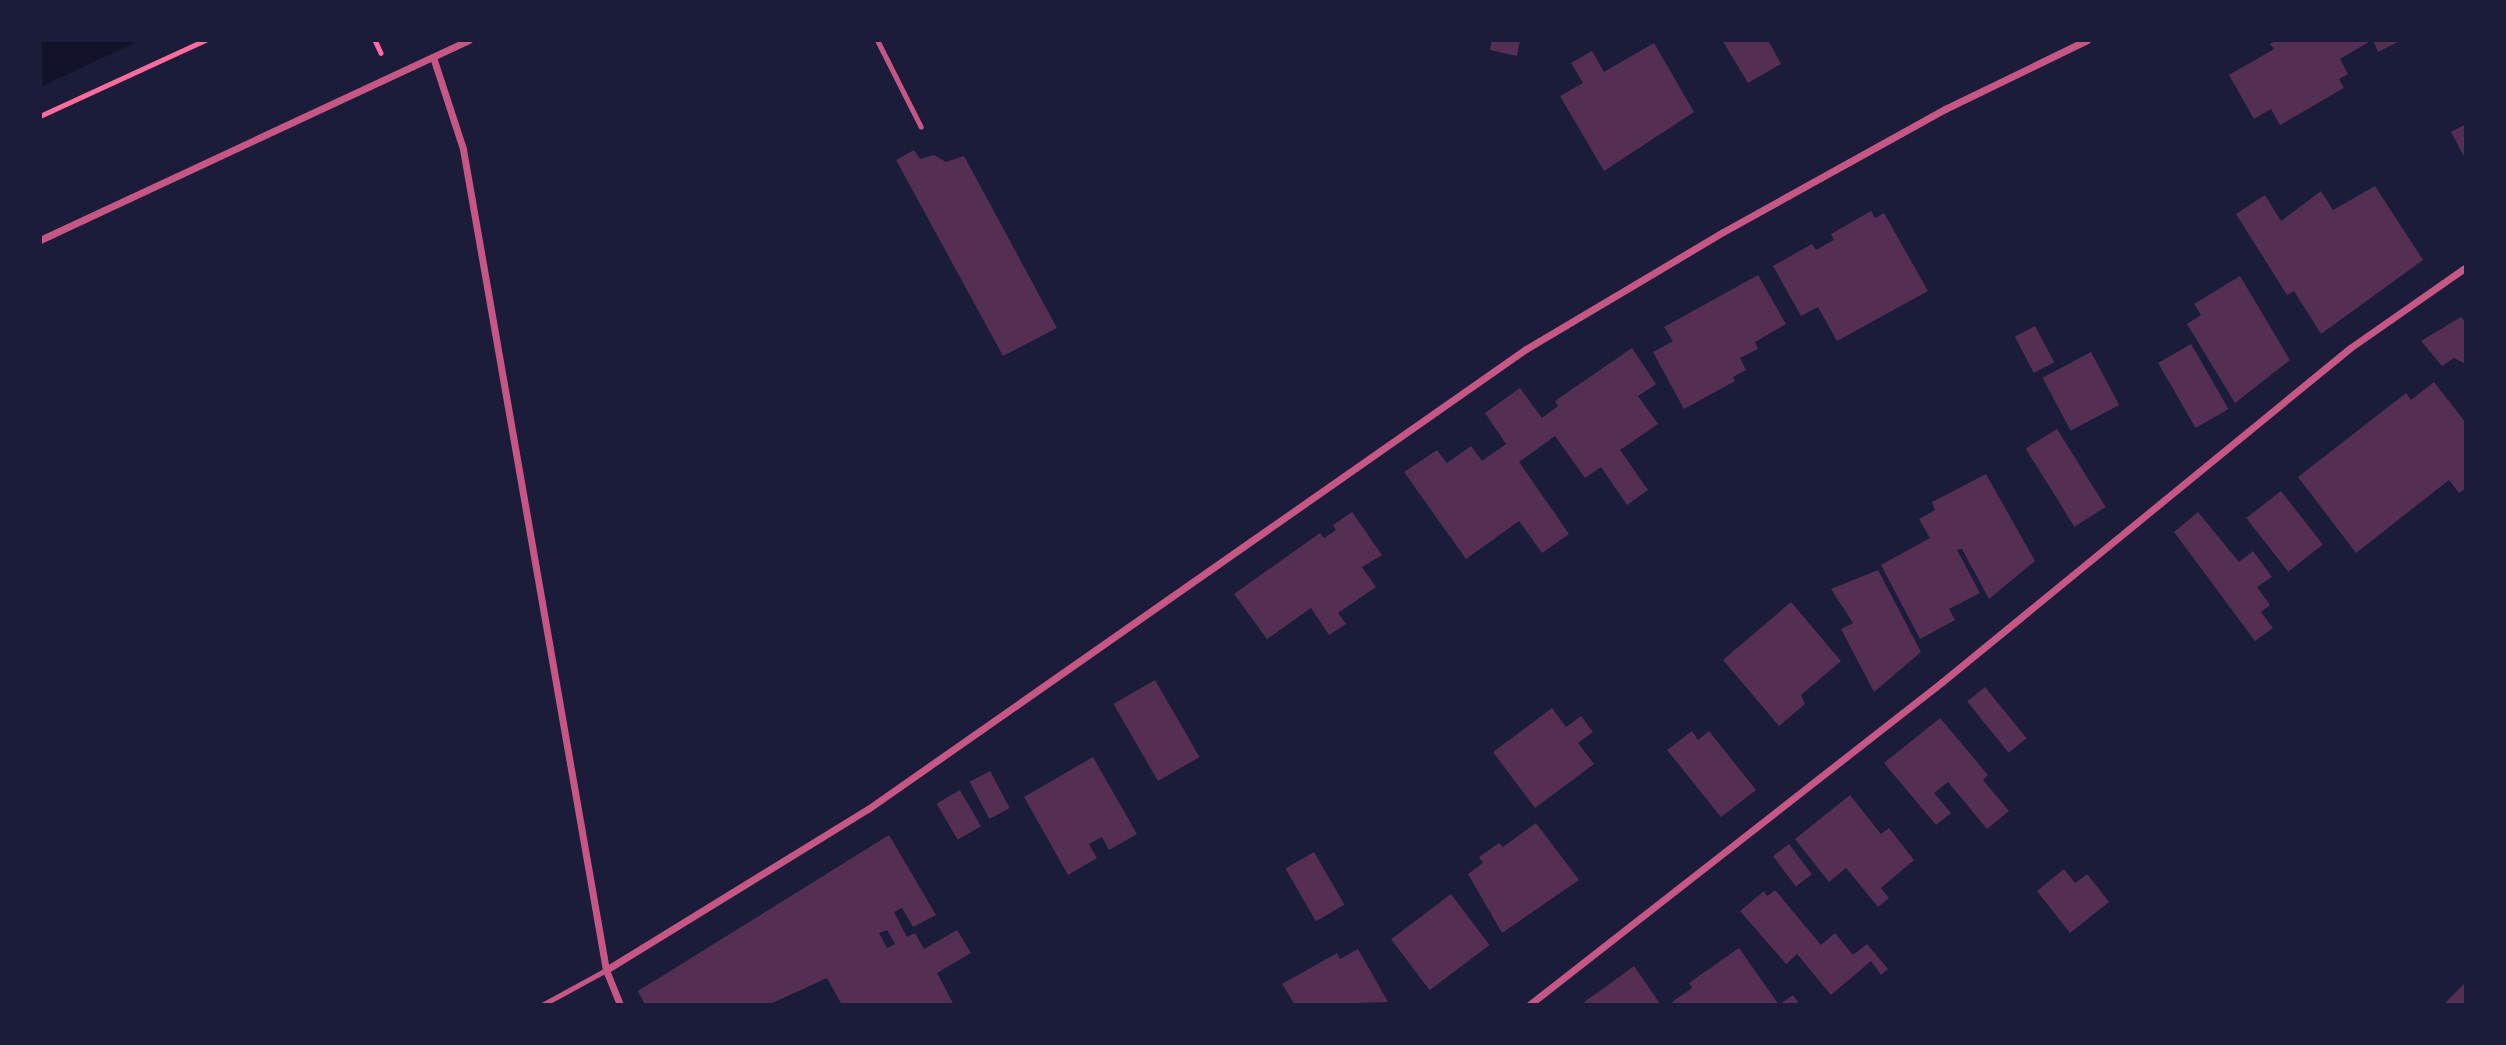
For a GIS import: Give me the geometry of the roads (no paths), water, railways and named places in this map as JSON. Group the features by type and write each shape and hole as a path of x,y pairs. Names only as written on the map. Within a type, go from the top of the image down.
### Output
{"street":[{"path":"40,240 469,40"},
{"path":"606,970 868,809 1526,349 1723,232 1945,109 2087,40"},
{"path":"433,57 463,149 606,970 620,1005"},
{"path":"1529,1005 1942,681 2350,348 2466,267"}],"lane":[{"path":"877,40 921,127"},
{"path":"542,1005 606,970"}]}
